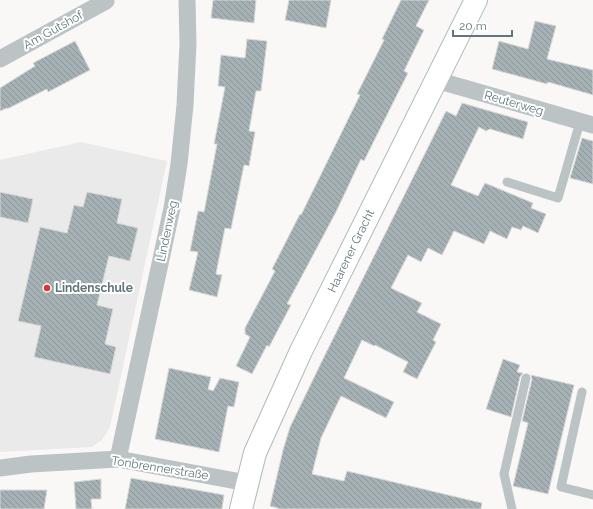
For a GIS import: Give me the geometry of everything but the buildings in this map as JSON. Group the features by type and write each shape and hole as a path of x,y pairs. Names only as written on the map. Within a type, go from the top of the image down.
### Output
{"main road":[{"name":"Haarener Gracht","path":"241,509 255,453 301,351 476,0"}],"street":[{"name":"Am Gutshof","path":"0,59 106,1 105,0"},
{"name":"Lindenweg","path":"118,459 172,208 179,164 188,44 187,0"},
{"name":"Reuterweg","path":"436,80 587,124"},
{"name":"Tonbrennerstraße","path":"0,468 30,464 118,459 247,483"}],"lane":[{"path":"507,182 558,198 587,124"},
{"path":"512,509 504,474 526,378"},
{"path":"582,392 561,487 593,495"}],"shaded area":[{"name":"Lindenschule","path":"81,142 167,161 110,427 102,440 92,447 0,452 0,160"}],"place":[{"name":"Lindenschule","path":"47,288"}]}
